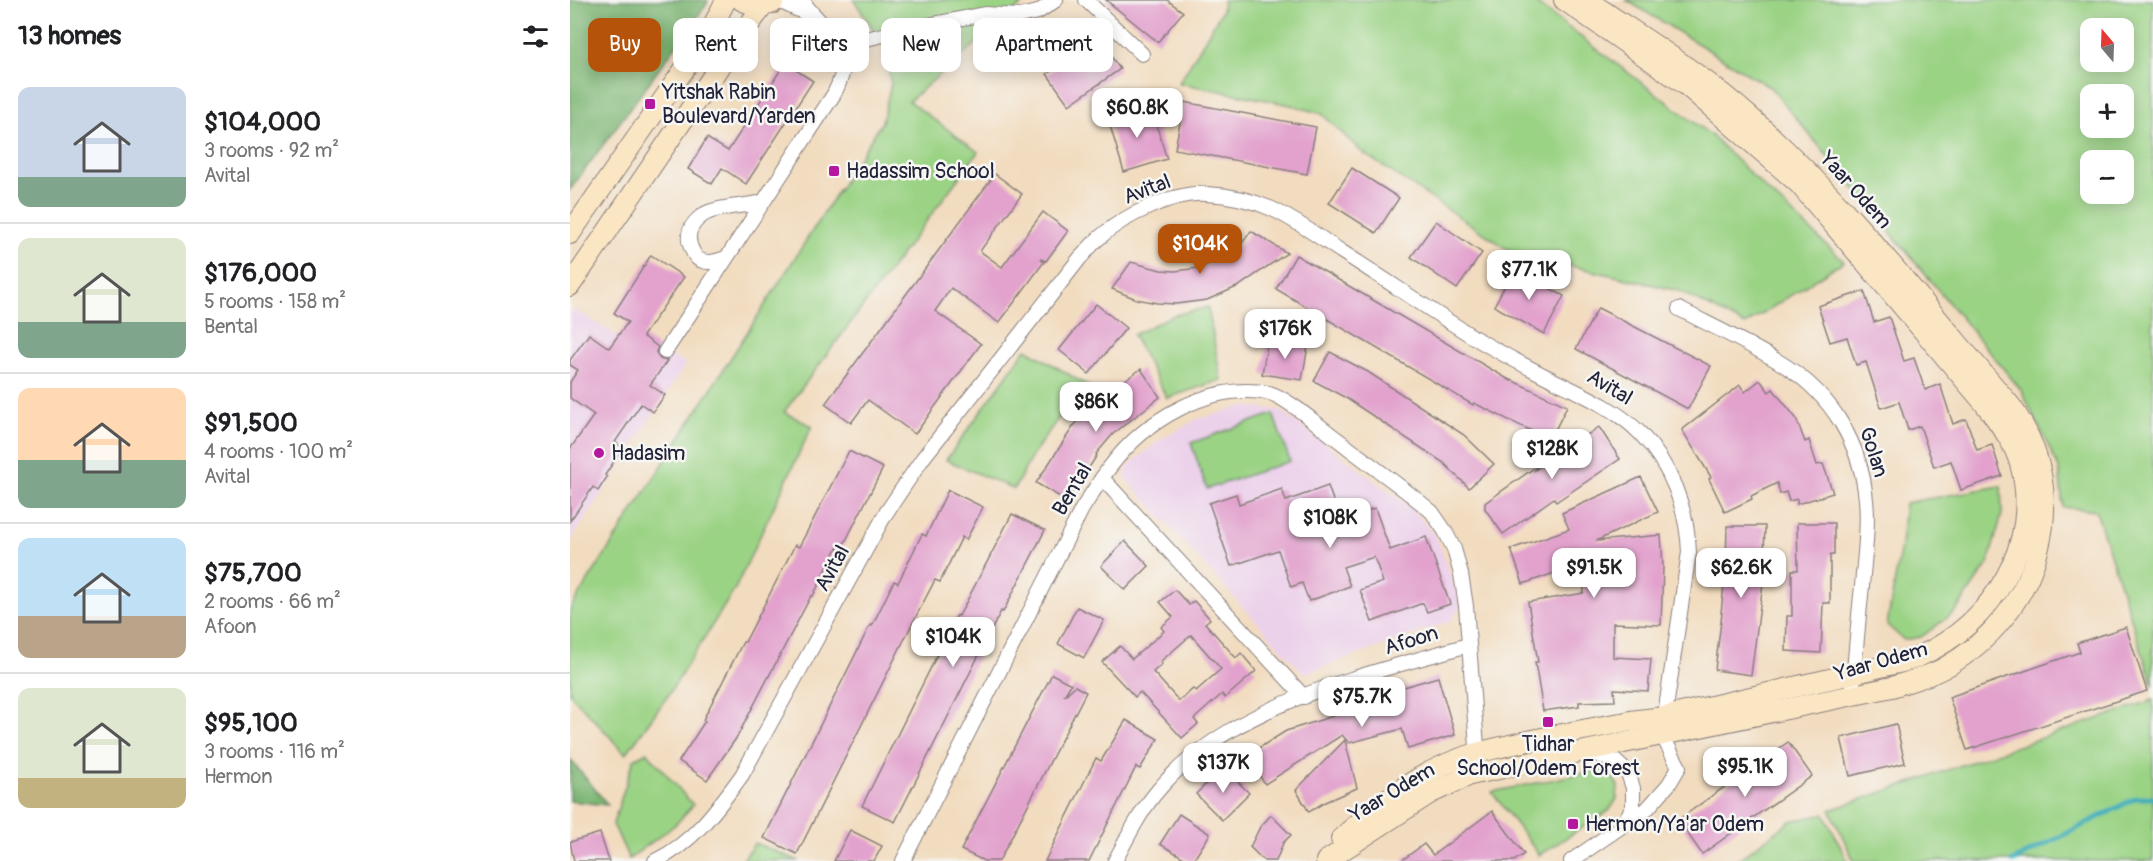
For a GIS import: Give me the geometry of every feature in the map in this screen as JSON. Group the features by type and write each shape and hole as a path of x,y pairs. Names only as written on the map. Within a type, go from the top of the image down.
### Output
{"street":[{"path":"570,234 708,34 726,0"},
{"path":"741,0 747,4 783,3 814,18"},
{"path":"803,0 816,18"},
{"path":"869,38 985,14 1019,16 1038,12 1056,0"},
{"path":"1086,0 1142,54"},
{"name":"Yaar Odem","path":"1326,861 1429,794 1470,776 1587,751 1663,726 1918,657 1959,633 1975,618 2004,581 2014,561 2026,523 2024,483 2014,448 1985,404 1799,183 1686,86 1564,0"},
{"name":"Yaar Odem","path":"1319,861 1385,799 1427,774 1476,753 1628,722 1663,726 1852,695 1901,684 1943,669 1978,643 2013,604 2034,568 2044,523 2042,476 2031,438 2010,405 1813,176 1748,114 1587,0"},
{"path":"570,286 736,42 771,2"},
{"path":"665,352 838,86 843,72"},
{"name":"Avital","path":"655,861 692,836 716,812 742,775 886,513 923,458 1080,258 1098,238 1139,213 1169,199 1203,194 1236,198 1272,209 1477,339 1611,410 1641,434 1657,454 1673,482 1688,530 1687,570 1663,726"},
{"path":"726,258 703,262 696,258 689,246 688,232 694,221 705,213 719,209 762,202"},
{"name":"Golan","path":"1679,309 1785,365 1821,395 1848,431 1863,480 1866,501 1864,557 1852,695"},
{"name":"Bental","path":"903,861 1082,509 1110,466 1131,443 1154,424 1182,407 1216,396 1244,392 1271,394 1304,414 1432,512 1454,549 1461,574 1466,606 1476,753 1482,773"},
{"path":"1102,478 1304,697"},
{"name":"Afoon","path":"1115,861 1130,831 1155,794 1191,758 1230,731 1256,717 1304,697 1468,645"},
{"path":"1571,861 1647,809 1669,784 1679,767 1663,726"},
{"path":"1587,751 1615,761 1628,773 1633,788 1633,807 1621,826"}],"shaded area":[{"name":"Hadasim","path":"574,309 625,341 635,330 686,364 570,542 570,313"},
{"path":"1244,406 1280,410 1411,508 1436,537 1456,589 1460,607 1451,621 1304,674 1125,478 1127,467 1158,441 1197,419"}],"green space":[{"path":"570,0 708,0 697,18 673,18 673,50 661,66 661,18 588,18 588,72 657,72 570,190"},
{"path":"854,0 1027,0 1006,18 973,18 973,46 961,56 961,18 881,18 881,41 869,23 869,18 866,18"},
{"path":"1223,0 1532,0 1712,136 1844,261 1745,325 1679,291 1512,252 1363,153 1322,114 1291,105 1179,83 1222,11"},
{"path":"1626,0 2153,0 2153,686 2096,511 2063,507 2059,468 2021,390 1771,88"},
{"path":"889,72 943,72 909,101 978,152 784,412 812,426 735,589 669,694 626,754 570,694 570,609 882,122 891,84"},
{"path":"1208,307 1221,380 1167,398 1133,335 1171,316"},
{"path":"1026,349 1090,387 1058,419 1035,451 1014,489 946,460"},
{"path":"1273,414 1290,461 1207,489 1191,443"},
{"path":"2001,486 2002,514 1988,564 1956,611 1921,637 1904,640 1887,625 1901,546 1905,503"},
{"path":"2153,700 2153,861 1854,861 1830,810"},
{"path":"647,752 693,805 676,824 629,859 613,824 634,759"},
{"path":"570,759 608,805 570,801"},
{"path":"1599,770 1611,774 1618,786 1617,799 1609,811 1539,855 1492,792"},
{"path":"1824,814 1848,861 1736,861 1791,821"},
{"path":"755,843 799,861 742,861"}],"building":[{"path":"1106,0 1167,0 1183,12 1158,42"},
{"path":"1113,59 1120,69 1069,105 1047,74 1050,72 1113,72"},
{"path":"779,72 799,72 813,81 746,184 722,168 712,184 688,169 707,138 728,151"},
{"path":"1184,102 1316,127 1307,174 1175,149"},
{"path":"1150,105 1167,159 1124,172 1108,119"},
{"path":"1352,168 1399,198 1376,233 1329,203"},
{"path":"995,174 1022,194 980,251 1002,267 1043,212 1068,231 1046,261 1040,259 1044,262 999,323 951,288 935,311 981,344 915,434 868,400 851,423 825,404"},
{"path":"1436,221 1482,253 1457,289 1411,257"},
{"path":"1251,231 1287,253 1239,286 1207,300 1176,304 1157,303 1136,299 1112,289 1131,262 1161,270 1199,268 1223,258 1243,242"},
{"name":"Hadasim","path":"651,255 684,277 643,336 658,347 656,352 660,359 667,361 650,385 665,395 653,412 641,404 615,442 623,448 605,475 607,477 598,491 593,487 570,521 570,449 594,415 570,398 570,382 578,370 570,365 570,360 589,334 609,348 628,322 614,313"},
{"path":"1296,255 1511,381 1567,406 1550,440 1474,403 1473,405 1276,289"},
{"path":"1514,269 1564,296 1544,334 1494,306"},
{"path":"1864,291 1874,322 1889,317 1904,361 1914,358 1925,390 1940,384 1953,424 1966,419 1977,450 1992,445 2002,476 1961,490 1951,461 1934,467 1920,426 1908,430 1899,402 1881,408 1866,362 1856,365 1847,337 1830,342 1818,306"},
{"path":"1096,304 1126,328 1089,374 1059,350"},
{"path":"1598,308 1711,366 1688,409 1576,349"},
{"path":"1268,339 1308,346 1302,380 1262,374"},
{"path":"1330,352 1368,372 1464,435 1494,464 1469,488 1444,463 1346,398 1314,381"},
{"path":"1141,369 1160,397 1113,434 1096,454 1067,501 1036,483 1086,411"},
{"path":"1760,380 1769,392 1773,389 1796,418 1805,442 1809,440 1817,465 1823,464 1833,493 1797,504 1797,499 1789,501 1786,492 1780,494 1777,483 1725,512 1709,479 1711,477 1682,430 1740,385 1745,392"},
{"path":"1599,427 1620,459 1556,502 1554,498 1503,534 1485,509 1485,503 1537,466 1535,470"},
{"path":"849,451 883,468 841,550 837,548 737,737 707,780 679,761 705,721 703,720 743,642 795,545 799,547"},
{"path":"1641,477 1658,512 1596,541 1661,535 1663,566 1661,625 1613,623 1613,657 1651,659 1648,691 1614,689 1615,701 1579,702 1579,706 1543,711 1528,602 1584,593 1583,563 1523,584 1511,549 1569,529 1562,513"},
{"path":"1328,486 1340,520 1375,508 1390,550 1426,537 1450,604 1427,612 1423,603 1372,622 1360,590 1383,582 1374,557 1343,567 1350,586 1309,601 1302,583 1291,587 1278,550 1231,566 1209,503 1236,494 1239,504 1282,489 1286,501"},
{"path":"948,490 983,507 966,540 962,537 940,582 935,580 797,854 764,838 870,625 872,626 894,581 898,583 922,534 926,536"},
{"path":"1012,514 1045,530 1003,612 1001,611 895,822 862,806 957,615 959,616"},
{"path":"1797,523 1834,523 1834,555 1830,555 1830,603 1823,603 1821,653 1786,651 1787,616 1792,616 1792,570 1798,570"},
{"path":"1727,526 1765,526 1763,583 1751,675 1715,670 1726,565"},
{"path":"1125,541 1149,566 1125,590 1101,566"},
{"path":"1175,590 1189,605 1194,601 1210,619 1205,623 1236,658 1241,653 1256,671 1225,698 1222,694 1194,719 1198,724 1182,738 1140,692 1135,697 1102,662 1120,646 1132,659 1164,631 1161,627 1173,617 1160,602","holes":["1191,635 1221,669 1196,691 1193,689 1179,701 1153,672 1162,664 1160,662"]},
{"path":"1077,607 1104,620 1084,658 1058,644"},
{"path":"2126,627 2147,691 1967,750 1949,697 2080,652 2077,643"},
{"path":"1052,674 1071,684 1064,696 1075,686 1086,692 999,861 984,861 961,850"},
{"path":"1438,677 1455,735 1408,749 1402,729 1349,743 1342,735 1265,784 1246,756 1286,731 1349,711 1393,701 1390,691"},
{"path":"1126,720 1158,739 1140,769 1136,767 1089,861 1045,861 1096,758 1101,761"},
{"path":"1896,724 1905,763 1850,776 1841,738"},
{"path":"1345,740 1357,788 1309,812 1296,790"},
{"path":"1788,742 1812,776 1702,854 1678,820"},
{"path":"1223,767 1249,793 1222,820 1196,794"},
{"path":"1492,811 1524,854 1514,861 1401,861 1424,844 1433,855"},
{"path":"1179,814 1210,834 1193,861 1189,861 1160,844"},
{"path":"1271,815 1291,835 1283,843 1276,861 1264,861 1250,847 1260,827"},
{"path":"850,830 882,846 874,861 834,861"},
{"path":"600,833 609,861 574,861 570,842"}],"waterway":[{"path":"2013,861 2136,798 2153,798"}],"place":[{"name":"Yitshak Rabin Boulevard/Yarden","path":"650,104"},
{"name":"Hadassim School","path":"834,171"},
{"name":"Hadasim","path":"599,453"},
{"name":"Tidhar School/Odem Forest","path":"1548,722"},
{"name":"Hermon/Ya'ar Odem","path":"1573,824"}]}
